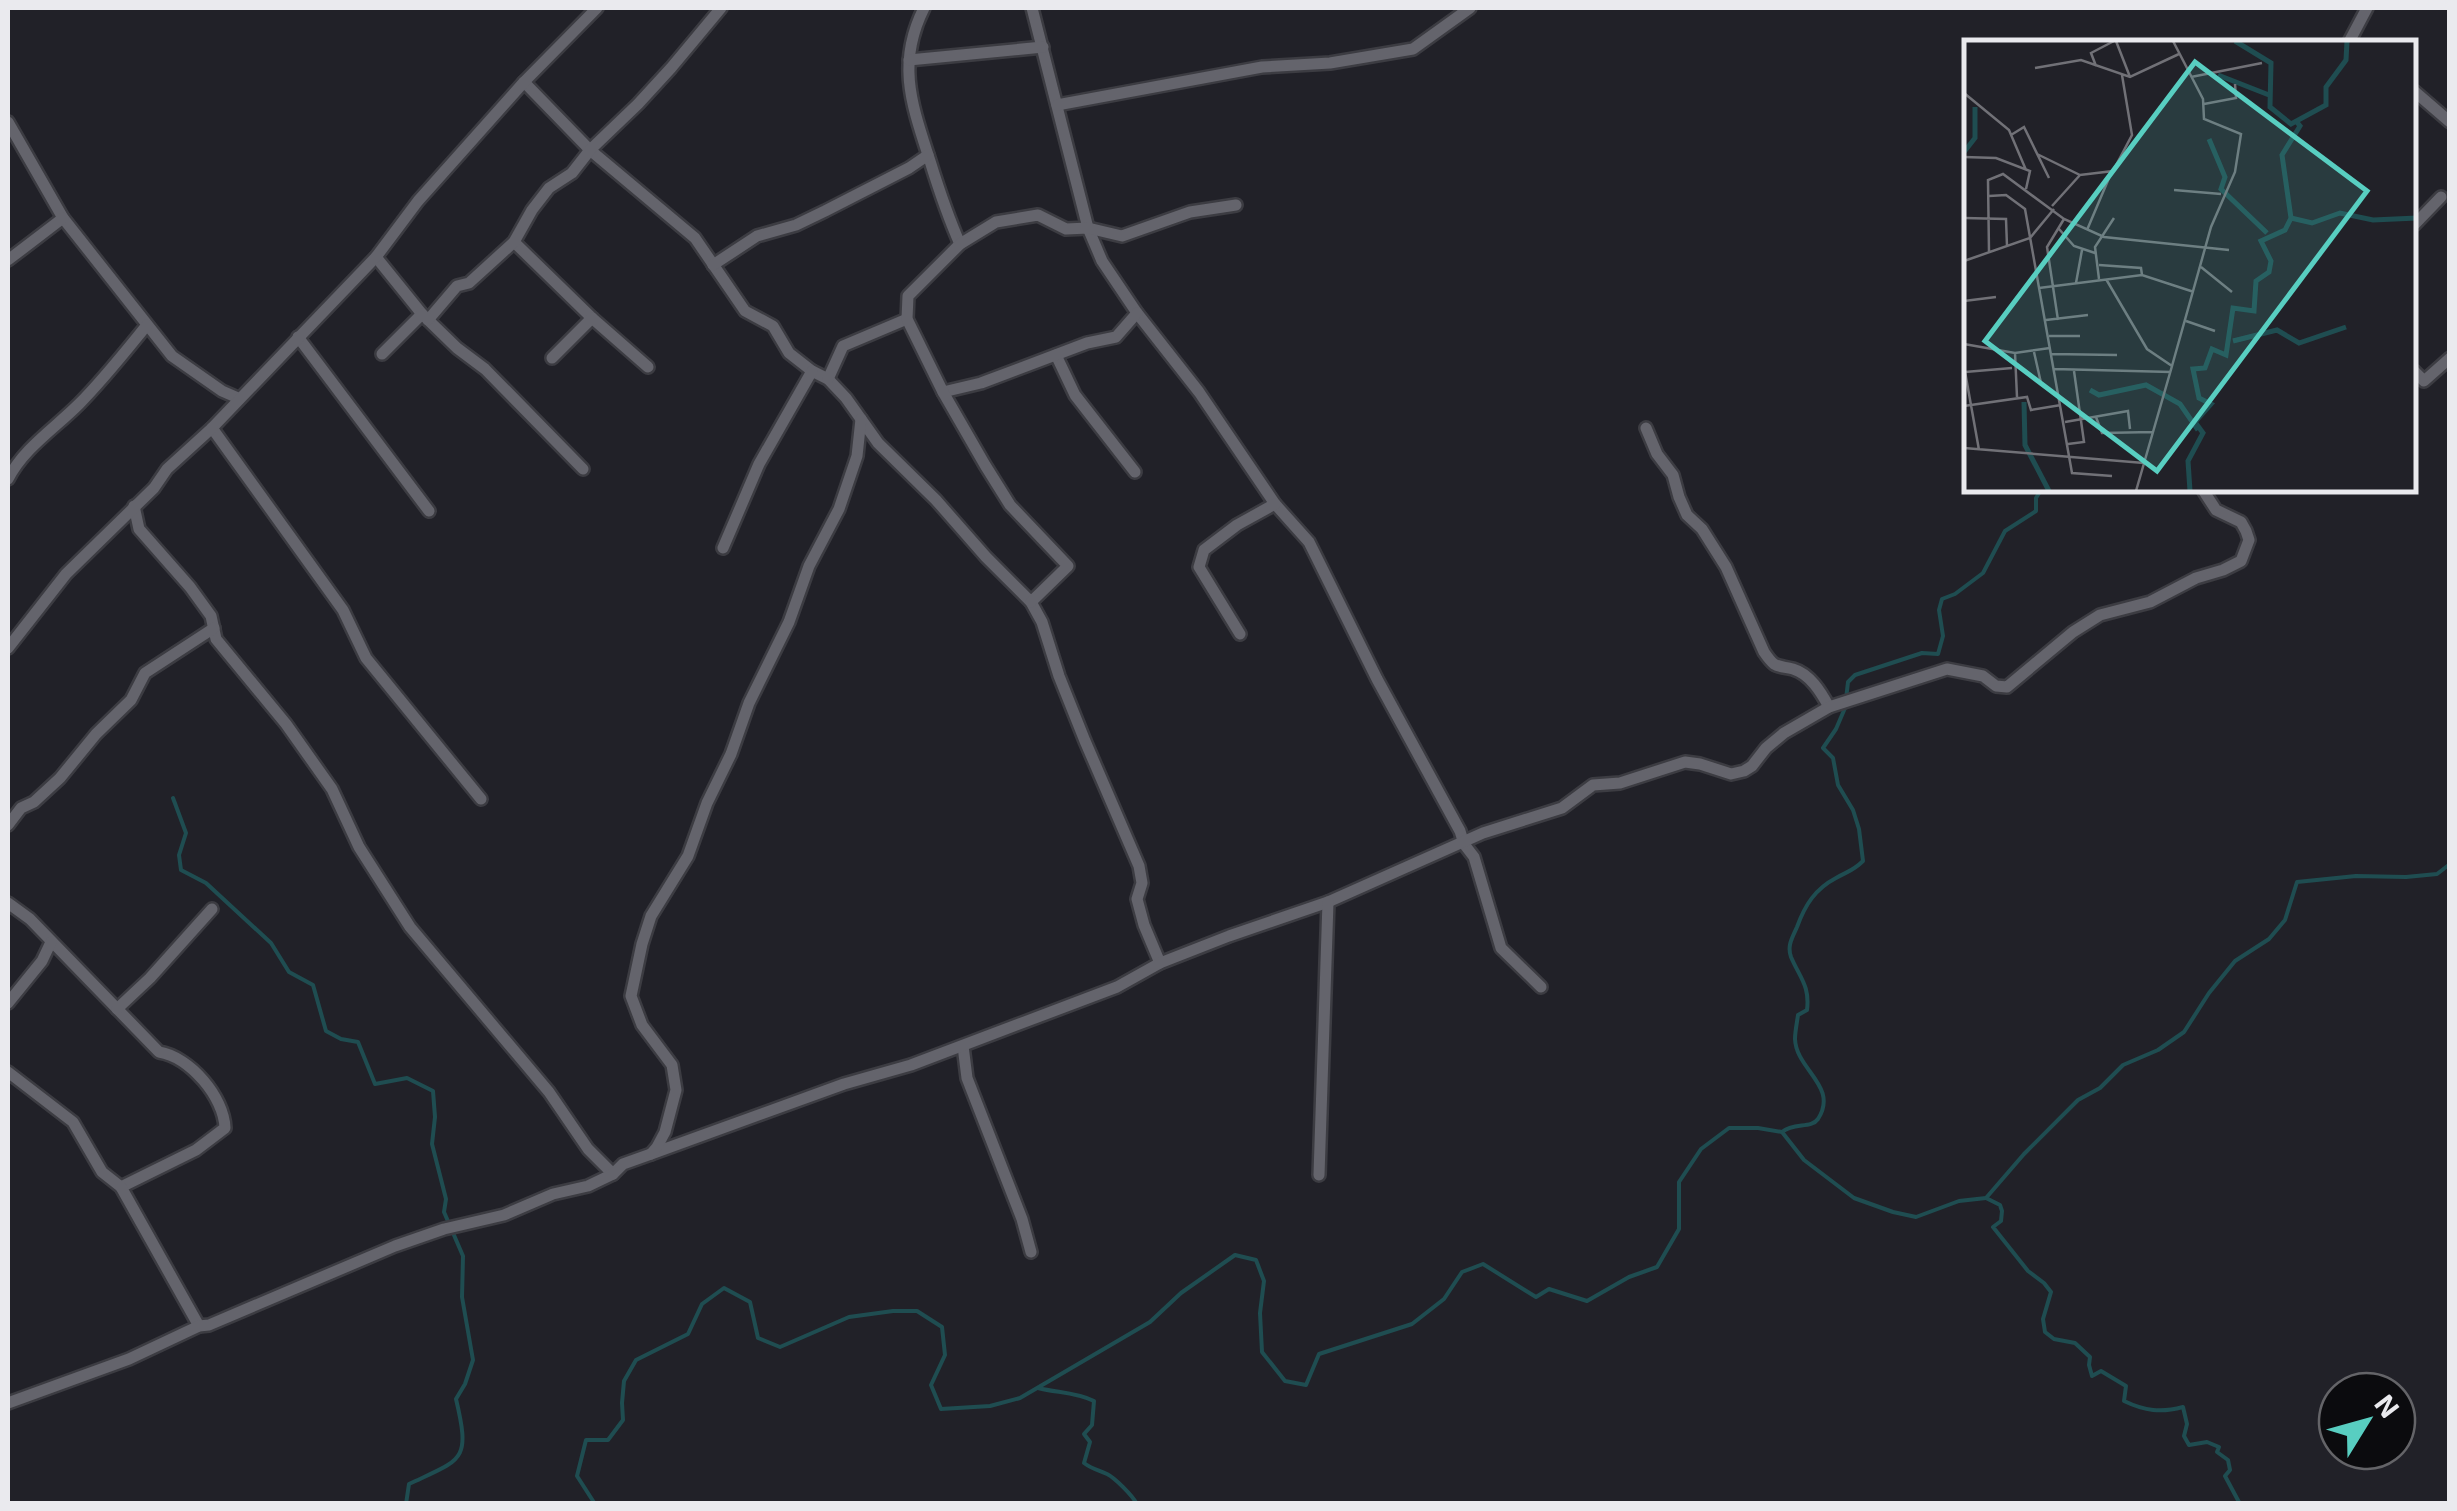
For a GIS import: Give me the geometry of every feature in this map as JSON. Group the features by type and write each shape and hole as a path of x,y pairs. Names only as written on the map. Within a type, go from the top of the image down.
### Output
{"street":[{"path":"8,648 66,574 376,256 418,201 524,82 597,8"},
{"path":"382,354 457,286 469,283 514,242 548,188 572,173 721,8"},
{"path":"924,8 911,40 910,96 946,214 960,244"},
{"path":"1032,8 1088,228 1102,261 1199,392 1275,504 1309,542 1377,679 1474,857 1501,948 1540,987"},
{"path":"1057,105 1262,67 1330,63 1413,49 1470,8"},
{"path":"2351,40 2366,8"},
{"path":"909,60 1042,47"},
{"path":"524,82 590,150 695,238 744,310 773,326 788,353 828,378 878,443 1031,602 1042,622 1085,742 1139,866 1142,883 1137,899 1160,963"},
{"path":"2417,94 2450,122"},
{"path":"8,122 63,218 147,326 172,356 238,398"},
{"path":"714,265 757,236 811,218 928,156"},
{"path":"2417,221 2441,196"},
{"path":"1031,602 1068,566 1010,505 984,465 907,319 908,296 960,244 996,222 1038,216 1066,230 1088,228 1122,236 1190,212 1236,205"},
{"path":"8,260 63,218"},
{"path":"514,242 648,367"},
{"path":"376,256 425,317 494,377 583,469"},
{"path":"943,392 981,383 1086,343 1116,337 1137,313"},
{"path":"552,358 592,318"},
{"path":"828,378 842,346 907,319"},
{"path":"8,480 40,438 77,406 147,326"},
{"path":"298,337 430,510"},
{"path":"1056,355 1075,395 1135,472"},
{"path":"2417,375 2424,381 2450,358"},
{"path":"723,548 759,464 812,370"},
{"path":"652,1154 665,1132 676,1090 672,1065 642,1025 631,996 642,944 651,916 688,856 749,703 788,622 809,566 839,509 856,456 862,418"},
{"path":"212,428 343,610 366,658 481,799"},
{"path":"1646,428 1657,454 1673,474 1688,515 1702,529 1726,567 1771,663 1806,676 1829,707"},
{"path":"8,1403 129,1359 198,1326 209,1325 394,1246 588,1186 613,1174 623,1164 844,1084 911,1065 1117,987 1160,963 1328,902 1497,828 1562,808 1585,789 1598,784 1620,783 1684,762 1731,774 1744,771 1784,733 1829,707 1947,669 1983,676 1996,686 2007,687 2073,632 2100,615 2150,602 2241,560 2248,540 2246,531 2241,522 2216,510 2204,492"},
{"path":"1240,634 1199,567 1204,550 1237,525 1275,504"},
{"path":"134,506 138,529 190,587 211,616 216,639 286,724 332,789 359,847 410,927 548,1092 588,1149 613,1174"},
{"path":"8,824 21,808 34,802 60,778 131,700 145,673 214,628"},
{"path":"1319,1175 1328,902"},
{"path":"8,903 30,919 159,1052 172,1054 190,1066 225,1117 225,1128 196,1150 121,1187"},
{"path":"118,1009 212,909"},
{"path":"8,1003 42,962 51,942"},
{"path":"963,1046 967,1078 1031,1252"},
{"path":"8,1072 73,1122 102,1172 121,1187 198,1326"}],"waterway":[{"path":"1782,1132 1815,1122 1823,1107 1820,1087 1797,1050 1798,1015 1807,1010 1808,1002 1804,982 1791,957 1791,942 1812,898 1863,861 1853,810 1838,785 1833,758 1823,748 1845,708 1848,682 1855,675 1922,653 1938,654 1943,636 1939,610 1942,599 1983,573 2005,531 2036,511 2040,492"},
{"path":"173,798 186,833 179,855 181,870 206,883 271,943 289,972 313,985 326,1031 358,1042 375,1084 407,1078 433,1091 432,1144 446,1199 444,1212 463,1256 462,1297 473,1360 456,1399 462,1435 458,1456 409,1484 406,1504"},
{"path":"595,1504 577,1476 586,1440 608,1440 623,1420 624,1381 636,1360 688,1334 702,1304 724,1288 750,1302 758,1338 780,1347 849,1317 917,1311 942,1327 945,1355 931,1385 941,1409 990,1406 1020,1398 1150,1322 1181,1293 1235,1255 1256,1260 1264,1281 1260,1313 1262,1352 1285,1381 1306,1385 1319,1354 1412,1324 1444,1299 1462,1272 1483,1264 1536,1297 1549,1289 1587,1301 1629,1277 1657,1267 1679,1229 1679,1182 1701,1149 1729,1128 1782,1132 1804,1160 1854,1198 1893,1212 1916,1217 1959,1201 1986,1198 2078,1100 2100,1088 2123,1065 2158,1050 2184,1032 2235,961 2269,939 2285,920 2297,882 2437,874 2450,864"},
{"path":"1986,1198 2000,1205 2002,1211 2001,1221 1993,1227 2028,1271 2051,1292 2043,1319 2045,1332 2054,1339 2075,1343 2090,1357 2092,1376 2101,1371 2126,1386 2124,1401 2153,1410 2183,1407 2187,1424 2184,1436 2189,1445 2207,1442 2219,1447 2217,1452 2228,1460 2230,1470 2225,1476 2240,1504"},
{"path":"1038,1388 1094,1401 1092,1425 1084,1434 1090,1442 1084,1463 1114,1479 1137,1504"}]}
